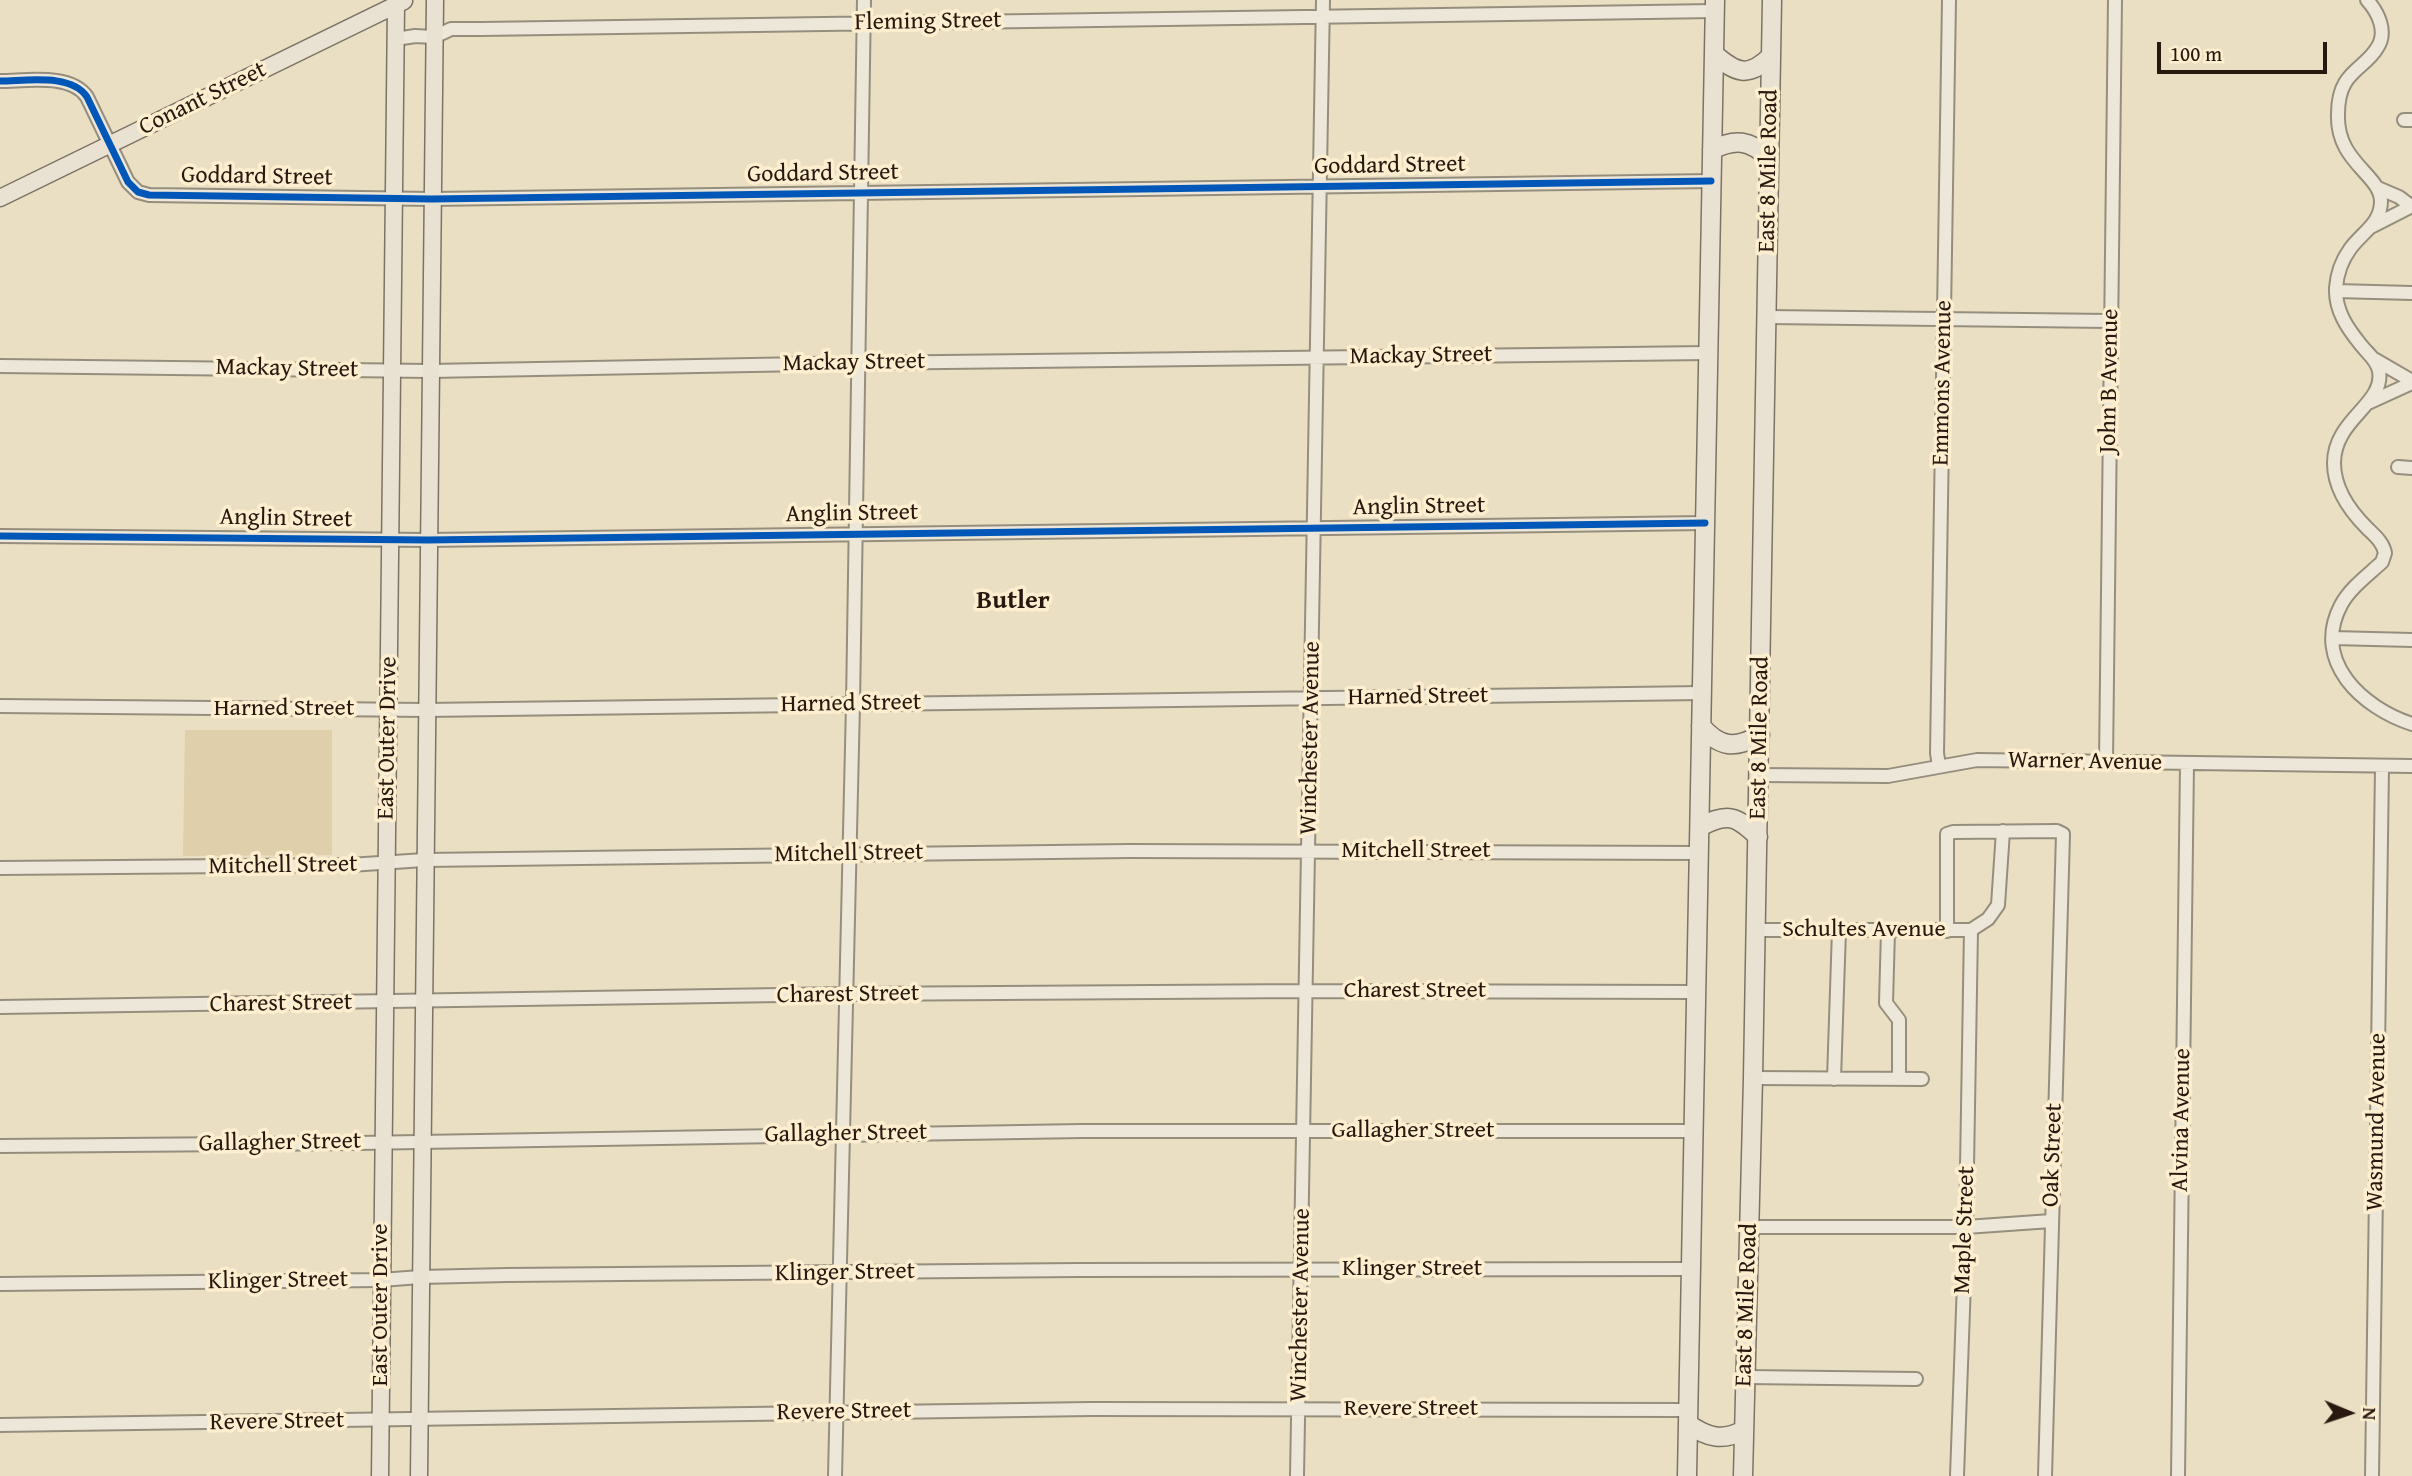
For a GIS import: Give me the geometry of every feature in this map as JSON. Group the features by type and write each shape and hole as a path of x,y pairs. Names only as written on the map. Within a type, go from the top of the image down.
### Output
{"highway":[{"name":"East 8 Mile Road","path":"1743,1476 1758,837 1772,0"},
{"path":"1687,1476 1715,5"},
{"path":"1714,54 1732,68 1748,71 1756,69 1770,57"},
{"path":"1712,150 1738,141 1752,144 1769,158"},
{"path":"1701,726 1709,735 1726,744 1742,744 1760,735"},
{"path":"1700,827 1717,819 1732,818 1747,826 1758,837"},
{"path":"1688,1417 1703,1434 1719,1438 1744,1430"}],"main road":[{"name":"East Outer Drive","path":"419,1476 435,0"},
{"name":"East Outer Drive","path":"380,1476 396,40 399,2"},
{"name":"Conant Street","path":"0,198 399,2"}],"street":[{"path":"835,1476 853,704 864,0"},
{"name":"Winchester Avenue","path":"1297,1476 1323,0"},
{"name":"Emmons Avenue","path":"1939,766 1937,753 1948,0"},
{"name":"John B Avenue","path":"2106,762 2115,0"},
{"path":"2367,0 2379,16 2380,41 2377,48 2343,86 2338,125 2347,152 2381,195 2380,213 2344,259 2336,291 2341,315 2379,369 2379,386 2341,435 2335,452 2335,477 2343,499 2380,542 2385,553 2382,562 2342,603 2333,638 2335,660 2359,695 2371,705 2412,724"},
{"name":"Fleming Street","path":"396,40 415,36 434,37 450,29 1323,16 1715,5"},
{"name":"Goddard Street","path":"0,81 73,83 87,97 128,182 143,194 432,199 1711,181"},
{"path":"2370,227 2393,218 2412,206 2373,183"},
{"path":"2336,291 2412,293"},
{"path":"1767,317 2110,321"},
{"name":"Mackay Street","path":"0,366 430,371 1708,353"},
{"path":"2374,359 2412,382"},
{"path":"2368,403 2412,382"},
{"path":"2398,467 2412,468"},
{"name":"Anglin Street","path":"0,536 428,540 1705,523"},
{"path":"2333,638 2412,640"},
{"name":"Harned Street","path":"0,706 426,710 1702,693"},
{"name":"Warner Avenue","path":"1759,775 1888,776 1977,760 2382,768 2412,766"},
{"name":"Alvina Avenue","path":"2178,1476 2186,764"},
{"name":"Wasmund Avenue","path":"2372,1476 2382,768"},
{"path":"1947,931 1947,834 2003,831 1998,905 1994,913 1971,930"},
{"name":"Oak Street","path":"2003,831 2057,831 2063,834 2045,1476"},
{"name":"Mitchell Street","path":"0,868 386,864 425,860 850,854 1310,851 1699,853"},
{"name":"Schultes Avenue","path":"1756,930 1971,930"},
{"path":"1834,1079 1839,930"},
{"name":"Maple Street","path":"1957,1476 1966,1227 1971,930"},
{"path":"1888,931 1886,1003 1899,1020 1899,1079"},
{"name":"Charest Street","path":"0,1007 847,994 1696,992"},
{"path":"1753,1078 1922,1080"},
{"name":"Gallagher Street","path":"0,1146 843,1134 1304,1130 1693,1131"},
{"path":"1749,1227 1966,1227 2051,1221"},
{"name":"Klinger Street","path":"0,1284 840,1273 1690,1269"},
{"path":"1745,1377 1916,1378"},
{"name":"Revere Street","path":"0,1425 836,1412 1299,1409 1688,1417"}],"shaded area":[{"path":"185,730 332,730 332,855 183,856"}],"cycle path":[{"path":"0,81 59,81 80,89 87,97 128,182 138,192 149,195 432,199 1711,181"},
{"path":"0,536 428,540 1705,523"}],"district":[{"name":"Butler","path":"1013,601"}]}
